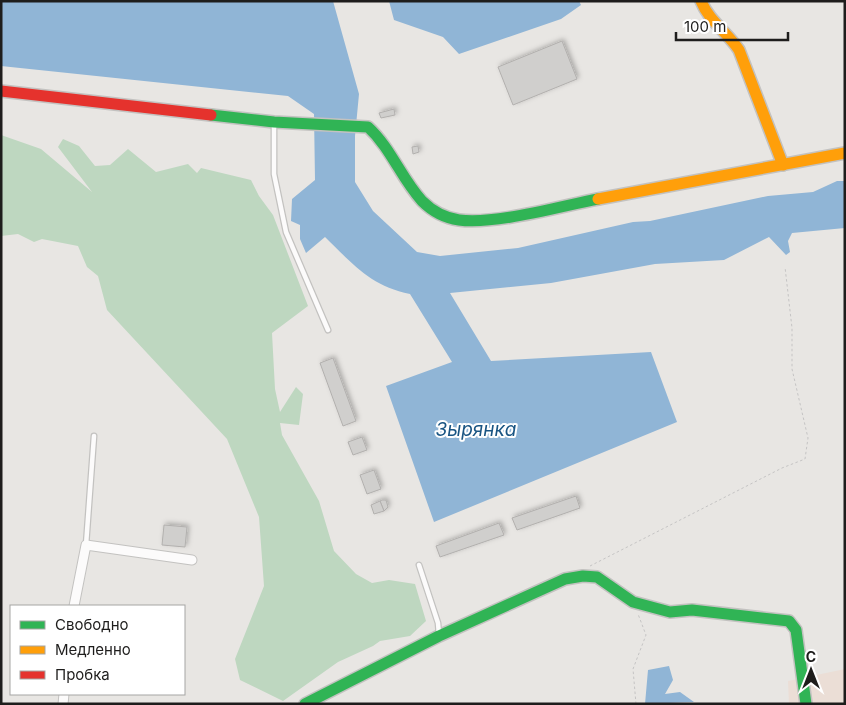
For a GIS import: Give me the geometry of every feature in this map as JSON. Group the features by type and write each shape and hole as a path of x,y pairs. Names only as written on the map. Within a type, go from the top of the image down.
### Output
{"street":[{"path":"701,1 706,14 729,34 739,50 783,165"},
{"path":"1,90 274,122 368,127 379,136 419,198 435,214 455,221 479,221 845,153"},
{"path":"74,605 86,545 192,560"},
{"path":"305,704 439,636 565,579 583,576 597,577 633,602 670,612 692,610 789,621 796,630 806,704"}],"lane":[{"path":"274,122 274,174 286,232 328,330"},
{"path":"86,545 94,436"},
{"path":"419,565 438,623 439,636"}],"path":[{"path":"589,566 782,468 805,459 808,438 792,368 792,328 785,267"},
{"path":"633,602 646,635 633,669 636,704"}],"shaded area":[{"path":"845,669 845,704 789,704 788,681"}],"green space":[{"path":"1,135 41,149 92,192 58,147 63,139 79,146 95,166 110,165 128,149 156,172 188,164 197,173 201,168 251,180 259,196 273,215 308,306 272,333 275,389 280,412 296,387 303,394 299,425 280,423 282,435 319,501 334,551 356,574 372,583 389,580 415,584 426,621 410,636 380,641 338,662 283,701 240,680 235,659 264,586 259,517 227,439 107,310 98,276 87,267 78,246 42,239 34,242 18,234 1,236"}],"water":[{"name":"Зырянка","path":"1,1 333,1 359,94 355,136 355,182 373,211 417,252 440,256 518,248 633,222 650,221 768,196 813,192 837,181 845,181 845,228 792,233 788,241 790,252 786,255 769,237 724,260 655,264 551,283 450,293 491,361 651,352 677,422 434,522 386,386 452,362 410,294 396,290 373,279 353,264 325,237 306,253 300,239 300,225 291,221 292,199 315,180 314,114 288,96 1,66"},
{"path":"389,1 579,1 581,5 561,19 459,54 443,37 394,20"},
{"path":"669,666 673,680 665,694 680,692 694,702 645,704 648,670"}],"building":[{"path":"562,41 577,79 513,105 498,67"},
{"path":"394,109 395,115 381,118 379,113"},
{"path":"418,146 419,152 413,154 412,147"},
{"path":"333,358 356,421 343,426 320,363"},
{"path":"362,437 367,450 353,455 348,442"},
{"path":"374,470 381,489 367,494 360,475"},
{"path":"576,496 580,508 517,530 512,518"},
{"path":"386,500 388,507 384,511 380,501"},
{"path":"380,501 384,511 374,514 371,505"},
{"path":"499,523 504,535 440,557 436,546"},
{"path":"164,525 187,527 185,547 162,545"}],"traffic: fast":[{"path":"211,115 274,122 368,127 383,144 422,201 439,214 449,218 474,221 491,220 598,199"},
{"path":"305,704 439,636 565,579 583,576 597,577 633,602 670,612 692,610 789,621 796,630 806,704"}],"traffic: slow":[{"path":"701,1 713,21 739,50 783,165"},
{"path":"598,199 845,153"}],"traffic: jam":[{"path":"1,91 211,115"}]}
